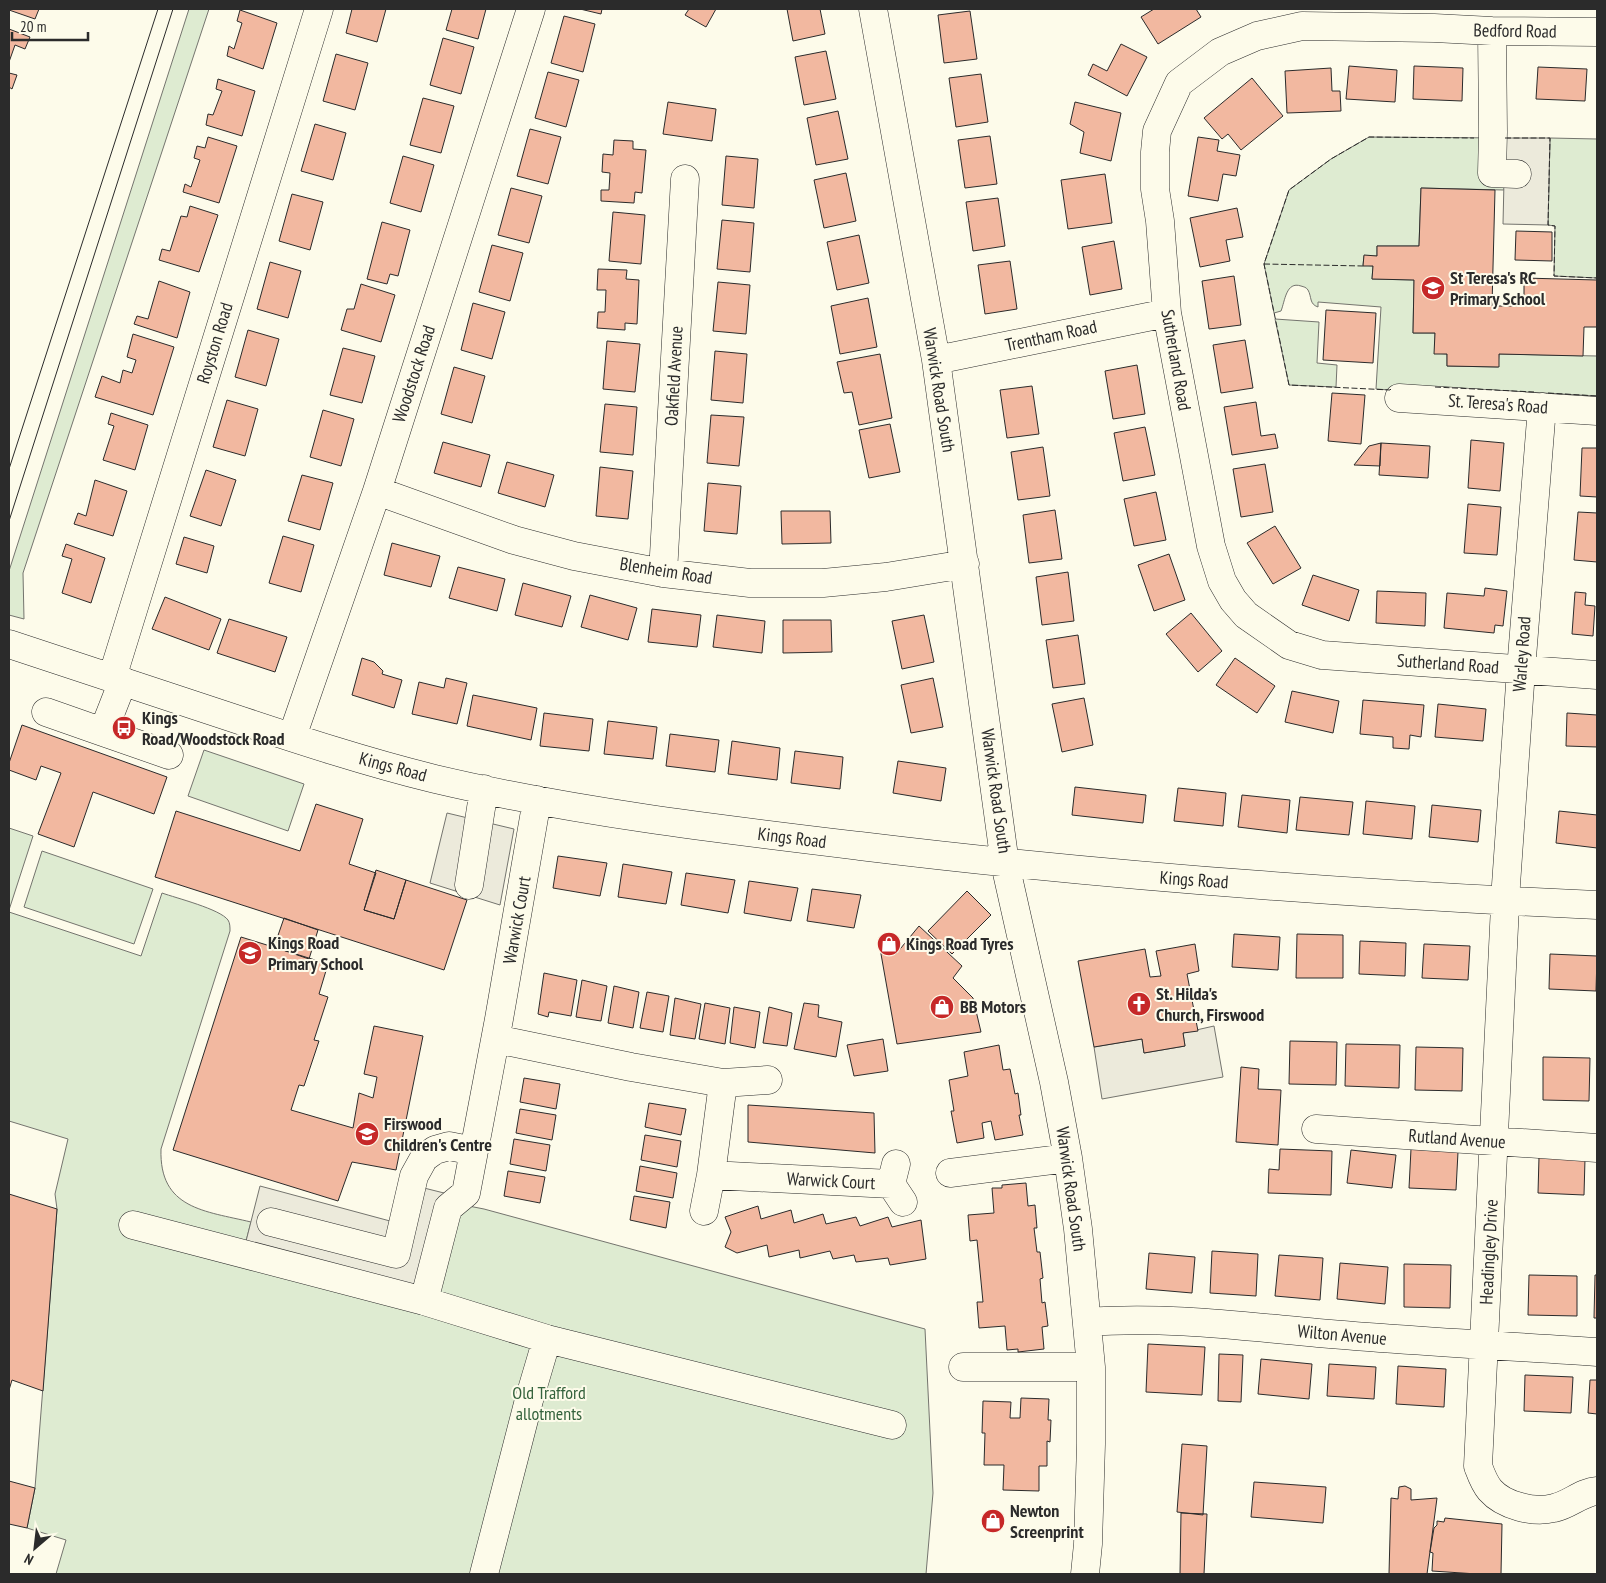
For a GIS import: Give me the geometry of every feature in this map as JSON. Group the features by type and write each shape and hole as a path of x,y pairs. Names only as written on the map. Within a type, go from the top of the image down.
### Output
{"street":[{"name":"Royston Road","path":"103,732 117,679 319,9"},
{"name":"Woodstock Road","path":"292,737 377,490 531,9"},
{"name":"Warwick Road South","path":"873,9 936,360 1006,864 1048,1055 1068,1158 1078,1229 1090,1367 1091,1444 1088,1544 1084,1574"},
{"name":"Bedford Road","path":"1433,18 1492,31 1597,32"},
{"name":"Sutherland Road","path":"1433,18 1302,26 1256,36 1220,52 1180,83 1157,131 1155,152 1155,189 1160,221 1167,313 1212,546 1222,581 1233,600 1246,615 1289,645 1322,655 1521,670"},
{"path":"1492,31 1492,173 1517,174"},
{"name":"Oakfield Avenue","path":"663,573 685,179"},
{"name":"Trentham Road","path":"936,360 1167,313"},
{"name":"St. Teresa's Road","path":"1400,398 1597,411"},
{"name":"Warley Road","path":"1506,901 1521,670 1542,407"},
{"name":"Blenheim Road","path":"377,490 514,540 574,556 663,573 750,583 823,583 886,577 964,564"},
{"name":"Kings Road","path":"12,645 369,761 435,779 604,813 725,830 1006,864 1116,874 1506,901 1597,905"},
{"path":"1521,670 1597,675"},
{"path":"46,712 169,755"},
{"path":"469,885 484,789"},
{"name":"Warwick Court","path":"424,1300 448,1208 466,1193 496,1039 537,800"},
{"name":"Headingley Drive","path":"1506,901 1478,1466 1490,1490 1502,1500 1524,1507 1538,1510 1555,1508 1595,1498"},
{"path":"496,1039 631,1067 723,1083 768,1080"},
{"path":"704,1211 723,1083"},
{"name":"Rutland Avenue","path":"1316,1129 1597,1148"},
{"path":"271,1222 396,1254 414,1176 424,1158 435,1150 449,1146 474,1151"},
{"path":"950,1173 1068,1158"},
{"name":"Warwick Court","path":"711,1174 896,1183"},
{"path":"133,1226 424,1300 547,1339 892,1425"},
{"name":"Wilton Avenue","path":"1087,1322 1161,1320 1597,1352"},
{"path":"484,1574 529,1400 547,1339"},
{"path":"963,1367 1090,1367"}],"green space":[{"path":"189,9 209,9 23,573 24,619 9,615 9,571"},
{"path":"1369,137 1505,138 1504,190 1421,188 1419,246 1377,246 1377,256 1364,256 1363,265 1373,266 1372,279 1414,280 1413,333 1435,333 1435,353 1447,354 1447,366 1498,367 1499,354 1597,356 1597,396 1401,385 1390,390 1376,389 1381,307 1318,302 1318,307 1312,302 1306,288 1296,285 1289,289 1281,311 1274,313 1264,264 1289,190 1331,159"},
{"path":"1550,138 1597,139 1597,278 1554,276 1555,226 1548,225"},
{"path":"1275,319 1319,322 1317,363 1337,365 1336,387 1289,385"},
{"path":"204,750 304,784 288,831 188,796"},
{"path":"9,828 33,836 9,910"},
{"path":"42,851 153,889 134,944 24,907"},
{"name":"Old Trafford allotments","path":"162,893 216,912 228,920 230,924 230,931 161,1149 162,1169 168,1184 176,1196 202,1210 251,1222 244,1249 417,1293 443,1201 484,1209 925,1329 933,1493 926,1574 56,1574 66,1540 27,1528 35,1488 57,1209 55,1194 68,1139 9,1121 9,912 141,956"}],"shaded area":[{"path":"1505,138 1550,138 1548,225 1503,224"},
{"path":"447,813 514,829 500,905 430,883"},
{"path":"1214,1026 1223,1077 1102,1099 1094,1047 1142,1039 1144,1053 1185,1046 1183,1033"},
{"path":"400,1182 444,1193 417,1293 244,1249 260,1186 390,1221"}],"building":[{"path":"9,9 39,9 35,19"},
{"path":"352,9 386,9 377,42 346,33"},
{"path":"452,9 486,9 478,39 446,30"},
{"path":"580,9 602,9 601,14"},
{"path":"689,9 716,9 706,27 685,15"},
{"path":"787,9 820,9 825,34 793,41"},
{"path":"1154,9 1196,9 1201,17 1158,44 1141,17"},
{"path":"240,10 277,23 263,69 227,56 229,46 234,49 242,23 237,21"},
{"path":"970,11 977,59 944,63 938,15"},
{"path":"564,16 595,24 583,72 551,63"},
{"path":"9,29 30,37 25,49 15,45 9,62"},
{"path":"443,38 474,47 461,94 430,85"},
{"path":"1121,44 1147,57 1127,96 1088,75 1093,64 1107,71"},
{"path":"826,51 836,99 804,105 795,57"},
{"path":"336,54 368,63 355,110 323,101"},
{"path":"1349,66 1397,70 1395,102 1346,99"},
{"path":"1414,66 1463,68 1462,101 1413,99"},
{"path":"1538,67 1587,69 1585,101 1536,99"},
{"path":"1331,68 1332,91 1340,91 1341,111 1287,113 1285,71"},
{"path":"548,72 579,80 566,127 535,118"},
{"path":"9,73 17,75 12,89 9,87"},
{"path":"981,74 988,122 956,127 949,78"},
{"path":"1252,78 1283,116 1241,150 1228,134 1222,139 1204,118"},
{"path":"218,79 255,91 242,136 206,125 208,114 213,115 222,91 216,89"},
{"path":"423,98 454,106 441,153 410,145"},
{"path":"668,102 716,109 712,141 663,134"},
{"path":"1075,102 1121,113 1111,161 1080,153 1084,132 1070,124"},
{"path":"838,111 848,159 816,165 807,118"},
{"path":"315,124 346,133 333,180 301,171"},
{"path":"530,129 561,137 548,184 517,176"},
{"path":"990,136 997,184 965,188 958,140"},
{"path":"208,137 237,146 219,203 183,192 185,184 191,187 200,160 194,158 197,146 205,148"},
{"path":"1198,137 1219,140 1217,151 1240,155 1236,176 1223,174 1218,201 1188,196"},
{"path":"614,140 633,141 633,149 646,150 642,193 635,192 634,203 601,201 601,190 609,190 610,173 602,172 603,154 613,155"},
{"path":"403,156 434,165 421,212 390,203"},
{"path":"726,156 758,159 754,208 722,205"},
{"path":"846,173 856,221 824,228 814,180"},
{"path":"1105,174 1112,223 1068,229 1061,180"},
{"path":"511,188 542,196 529,243 498,235"},
{"path":"1421,188 1495,190 1492,306 1524,306 1524,278 1597,280 1597,327 1584,327 1583,356 1499,354 1499,367 1447,366 1447,354 1434,354 1435,333 1413,333 1414,280 1372,279 1373,266 1363,266 1364,255 1377,256 1377,246 1419,246"},
{"path":"292,194 323,202 310,250 279,241"},
{"path":"998,198 1005,246 973,251 966,202"},
{"path":"190,206 218,215 199,272 159,260 162,249 170,251 181,216 187,217"},
{"path":"1237,208 1243,237 1226,240 1230,261 1200,267 1190,218"},
{"path":"613,212 645,215 641,264 609,261"},
{"path":"722,220 754,223 750,272 717,269"},
{"path":"382,222 410,230 398,276 390,274 387,284 367,279"},
{"path":"1516,231 1552,232 1552,261 1515,260"},
{"path":"859,235 869,283 837,290 827,242"},
{"path":"1114,241 1122,289 1090,295 1082,247"},
{"path":"492,245 523,253 510,301 479,292"},
{"path":"1010,261 1017,309 985,314 978,265"},
{"path":"270,262 301,271 288,318 257,309"},
{"path":"598,269 627,270 626,279 639,280 637,324 625,323 625,330 597,328 598,312 605,312 606,290 597,290"},
{"path":"1234,276 1241,325 1209,329 1202,281"},
{"path":"159,281 190,292 177,338 134,324 137,316 148,319"},
{"path":"718,282 750,285 746,334 713,331"},
{"path":"361,284 395,295 381,342 341,330 347,309 354,309"},
{"path":"868,298 877,347 840,354 831,306"},
{"path":"473,303 505,312 492,359 461,350"},
{"path":"1326,310 1376,313 1373,363 1323,360"},
{"path":"248,330 279,339 266,386 235,377"},
{"path":"133,334 174,347 153,415 95,397 102,376 120,383 123,370 132,373 136,360 127,357"},
{"path":"1245,340 1253,388 1221,393 1213,345"},
{"path":"607,341 640,344 635,392 603,389"},
{"path":"343,348 375,356 362,403 330,395"},
{"path":"715,351 747,354 743,403 711,400"},
{"path":"880,354 892,418 859,425 852,392 844,393 837,362"},
{"path":"1137,365 1145,414 1113,419 1105,371"},
{"path":"454,367 485,376 472,423 441,414"},
{"path":"1032,386 1039,434 1007,438 1000,390"},
{"path":"1332,393 1365,395 1361,444 1328,441"},
{"path":"227,400 258,409 245,456 213,447"},
{"path":"1256,402 1261,436 1275,434 1278,448 1232,455 1224,407"},
{"path":"605,404 637,407 633,455 600,452"},
{"path":"323,410 354,419 341,466 310,457"},
{"path":"111,413 148,425 135,470 103,460 114,426 108,424"},
{"path":"711,415 744,417 739,466 707,463"},
{"path":"890,424 900,472 869,478 859,430"},
{"path":"1145,427 1155,475 1123,481 1114,433"},
{"path":"1471,440 1504,443 1500,491 1468,488"},
{"path":"443,442 490,455 481,487 434,473"},
{"path":"1381,443 1430,446 1428,478 1379,475"},
{"path":"1381,443 1380,466 1354,465 1369,446"},
{"path":"1043,447 1050,496 1018,500 1011,452"},
{"path":"1582,448 1597,448 1597,497 1580,496"},
{"path":"507,462 554,475 545,507 498,493"},
{"path":"1265,464 1273,512 1241,517 1233,469"},
{"path":"600,467 633,471 628,519 596,516"},
{"path":"206,470 236,480 221,526 190,516"},
{"path":"302,475 333,483 320,530 288,521"},
{"path":"95,480 127,491 113,536 74,524 78,513 86,516"},
{"path":"708,483 741,486 737,534 704,531"},
{"path":"1156,492 1166,540 1134,546 1124,499"},
{"path":"1468,504 1501,507 1497,555 1464,553"},
{"path":"1055,510 1062,559 1029,563 1023,515"},
{"path":"781,511 830,511 831,543 782,544"},
{"path":"1578,512 1597,513 1597,562 1574,560"},
{"path":"1275,526 1301,568 1273,584 1247,543"},
{"path":"283,536 314,545 301,592 269,583"},
{"path":"184,537 214,546 207,573 176,564"},
{"path":"392,543 440,556 431,587 384,575"},
{"path":"66,544 105,558 91,603 62,593 72,559 62,556"},
{"path":"1169,554 1185,600 1154,611 1138,565"},
{"path":"458,567 505,579 497,611 449,598"},
{"path":"1068,572 1074,621 1042,625 1036,577"},
{"path":"1313,575 1359,590 1349,621 1302,605"},
{"path":"523,583 571,596 562,627 515,615"},
{"path":"1485,588 1507,591 1503,626 1495,625 1494,633 1444,628 1447,593 1484,596"},
{"path":"1377,591 1426,593 1425,626 1376,623"},
{"path":"1575,592 1586,593 1585,605 1595,606 1593,636 1572,634"},
{"path":"590,595 637,608 628,640 581,627"},
{"path":"165,597 221,619 209,650 152,629"},
{"path":"652,609 701,615 697,647 648,642"},
{"path":"1191,613 1222,651 1198,672 1166,634"},
{"path":"717,615 765,621 762,653 713,647"},
{"path":"924,615 934,662 902,669 892,621"},
{"path":"229,619 287,637 275,672 217,653"},
{"path":"783,620 831,620 832,652 783,653"},
{"path":"1078,635 1085,684 1053,688 1046,640"},
{"path":"362,658 374,662 383,671 382,674 402,680 394,708 352,695"},
{"path":"1235,658 1275,686 1257,713 1216,685"},
{"path":"446,678 467,683 457,724 412,714 419,682 444,688"},
{"path":"933,678 943,727 911,733 901,685"},
{"path":"1292,691 1339,701 1333,733 1285,722"},
{"path":"473,695 537,708 531,740 467,726"},
{"path":"1084,698 1093,745 1062,752 1052,704"},
{"path":"1363,700 1424,705 1421,737 1410,735 1409,749 1393,748 1393,737 1360,734"},
{"path":"1438,704 1486,709 1483,741 1435,737"},
{"path":"544,713 593,719 589,751 540,746"},
{"path":"1567,713 1597,715 1597,747 1566,746"},
{"path":"608,721 657,727 653,759 604,754"},
{"path":"22,725 167,777 154,814 93,792 74,847 38,834 61,773 41,766 36,780 9,770 9,763"},
{"path":"670,734 719,740 715,772 666,766"},
{"path":"732,741 780,748 777,780 728,774"},
{"path":"795,751 843,757 840,789 791,783"},
{"path":"898,761 946,768 941,801 893,793"},
{"path":"1075,787 1146,795 1143,823 1072,815"},
{"path":"1178,788 1226,793 1223,826 1174,821"},
{"path":"1242,795 1290,800 1287,833 1238,827"},
{"path":"1300,797 1353,802 1349,835 1296,830"},
{"path":"1366,801 1415,806 1412,839 1363,834"},
{"path":"316,804 363,819 349,864 376,873 364,910 394,919 406,880 467,900 444,970 155,877 176,811 300,851"},
{"path":"1432,805 1481,810 1478,842 1429,837"},
{"path":"1559,811 1597,815 1597,848 1556,843"},
{"path":"558,856 607,863 600,896 553,888"},
{"path":"623,864 672,872 666,904 618,897"},
{"path":"376,870 406,880 394,919 364,910"},
{"path":"686,873 735,880 728,913 681,905"},
{"path":"749,881 798,888 791,921 744,913"},
{"path":"812,889 861,895 854,928 807,921"},
{"path":"967,891 991,915 952,954 928,931"},
{"path":"284,918 318,930 309,959 274,947"},
{"path":"919,926 962,966 953,978 973,998 981,1032 897,1044 881,954 882,944 896,954"},
{"path":"1234,934 1280,937 1278,970 1232,967"},
{"path":"1297,934 1343,935 1343,978 1296,978"},
{"path":"241,937 328,964 319,994 328,997 314,1040 319,1041 304,1086 299,1085 291,1110 353,1128 359,1093 373,1098 377,1077 364,1074 374,1026 423,1036 396,1170 352,1162 338,1201 173,1150"},
{"path":"1360,941 1406,943 1405,976 1359,974"},
{"name":"St. Hilda's Church, Firswood","path":"1195,944 1199,971 1187,974 1198,1031 1183,1033 1185,1046 1144,1053 1142,1039 1094,1047 1078,961 1145,949 1150,977 1161,976 1156,951"},
{"path":"1424,944 1470,946 1468,980 1422,978"},
{"path":"1550,954 1597,956 1596,991 1549,989"},
{"path":"544,973 577,980 571,1016 549,1012 548,1017 538,1014"},
{"path":"582,980 607,986 601,1021 576,1017"},
{"path":"614,986 639,992 633,1028 608,1023"},
{"path":"647,992 669,996 663,1032 640,1028"},
{"path":"675,998 701,1004 695,1039 670,1035"},
{"path":"705,1003 730,1008 725,1044 699,1039"},
{"path":"804,1003 819,1005 818,1017 842,1022 836,1057 794,1049"},
{"path":"734,1007 760,1012 755,1048 730,1043"},
{"path":"769,1007 792,1013 787,1046 763,1043"},
{"path":"883,1039 888,1071 854,1076 847,1045"},
{"path":"1290,1041 1337,1042 1336,1085 1289,1084"},
{"path":"1346,1044 1400,1045 1399,1088 1345,1086"},
{"path":"999,1045 1003,1070 1010,1069 1015,1094 1018,1093 1021,1115 1019,1115 1023,1135 995,1140 991,1121 982,1123 984,1138 957,1143 951,1111 954,1111 949,1080 968,1076 964,1052"},
{"path":"1416,1047 1463,1048 1462,1091 1415,1090"},
{"path":"1543,1057 1590,1058 1589,1101 1543,1100"},
{"path":"1241,1067 1259,1069 1258,1089 1281,1090 1278,1145 1236,1142"},
{"path":"524,1078 560,1084 556,1109 520,1102"},
{"path":"649,1103 686,1109 681,1135 645,1127"},
{"path":"748,1105 874,1113 875,1153 748,1142"},
{"path":"520,1109 556,1115 552,1140 516,1133"},
{"path":"645,1135 681,1141 677,1167 641,1160"},
{"path":"514,1139 550,1145 546,1171 510,1164"},
{"path":"1280,1149 1332,1151 1331,1195 1268,1193 1269,1169 1279,1170"},
{"path":"1411,1149 1458,1152 1456,1190 1409,1188"},
{"path":"1351,1150 1396,1155 1392,1188 1347,1183"},
{"path":"1539,1157 1585,1159 1584,1195 1538,1193"},
{"path":"640,1166 677,1173 673,1198 636,1191"},
{"path":"508,1171 545,1177 540,1203 504,1196"},
{"path":"1026,1183 1028,1206 1035,1205 1037,1228 1034,1228 1037,1252 1040,1252 1043,1278 1040,1279 1042,1303 1045,1302 1048,1326 1042,1327 1044,1349 1018,1352 1018,1349 1007,1350 1005,1326 979,1328 977,1302 983,1302 977,1240 970,1241 968,1215 994,1213 992,1188 1002,1188 1002,1185"},
{"path":"9,1194 57,1209 43,1391 12,1380 9,1390"},
{"path":"634,1196 670,1202 666,1228 630,1220"},
{"path":"758,1206 761,1219 791,1210 794,1223 823,1214 826,1224 856,1217 860,1226 888,1217 892,1227 921,1220 926,1259 890,1265 888,1258 856,1262 854,1255 833,1259 830,1251 800,1258 799,1250 769,1257 767,1245 737,1253 725,1247 731,1232 725,1217"},
{"path":"1212,1251 1258,1254 1256,1296 1210,1293"},
{"path":"1149,1253 1195,1257 1192,1293 1146,1289"},
{"path":"1279,1255 1323,1258 1320,1300 1275,1296"},
{"path":"1340,1263 1388,1267 1385,1304 1337,1299"},
{"path":"1404,1264 1451,1265 1450,1308 1404,1307"},
{"path":"1529,1275 1577,1276 1577,1316 1528,1315"},
{"path":"1595,1275 1597,1275 1597,1318 1594,1318"},
{"path":"1148,1344 1205,1347 1202,1395 1146,1392"},
{"path":"1219,1354 1243,1355 1241,1402 1218,1401"},
{"path":"1261,1359 1312,1364 1309,1399 1258,1394"},
{"path":"1329,1364 1376,1367 1374,1399 1327,1396"},
{"path":"1398,1366 1446,1369 1444,1407 1396,1404"},
{"path":"1525,1375 1573,1377 1571,1413 1524,1411"},
{"path":"1590,1380 1597,1380 1597,1414 1588,1413"},
{"path":"1021,1398 1049,1399 1048,1420 1051,1420 1050,1442 1047,1441 1047,1466 1039,1466 1039,1491 1003,1490 1004,1465 984,1465 983,1401 1011,1402 1010,1418 1020,1418"},
{"path":"1182,1444 1207,1446 1203,1515 1177,1512"},
{"path":"9,1481 35,1488 27,1528 9,1524"},
{"path":"1254,1482 1326,1487 1323,1523 1251,1517"},
{"path":"1405,1486 1411,1489 1411,1500 1437,1498 1427,1574 1389,1574 1391,1498 1398,1499 1399,1487"},
{"path":"1181,1513 1207,1514 1204,1574 1180,1574"},
{"path":"1445,1518 1502,1524 1501,1574 1432,1571 1433,1553 1430,1552 1434,1528 1437,1525 1437,1521 1444,1522"}],"tram line":[{"path":"9,469 158,9"},
{"path":"9,521 173,9"}],"fence":[{"path":"1391,389 1289,385 1264,264 1289,190 1331,159 1369,137 1474,138"},
{"path":"1505,138 1550,138 1548,225 1555,226 1554,276 1597,278"},
{"path":"1264,264 1363,266"},
{"path":"1435,387 1534,392"},
{"path":"1548,393 1597,396"}],"place":[{"name":"St Teresa's RC Primary School","path":"1433,288"},
{"name":"Kings Road/Woodstock Road","path":"124,728"},
{"name":"Kings Road Tyres","path":"889,944"},
{"name":"Kings Road Primary School","path":"250,953"},
{"name":"St. Hilda's Church, Firswood","path":"1139,1004"},
{"name":"BB Motors","path":"942,1007"},
{"name":"Firswood Children's Centre","path":"367,1134"},
{"name":"Newton Screenprint","path":"993,1521"}]}
